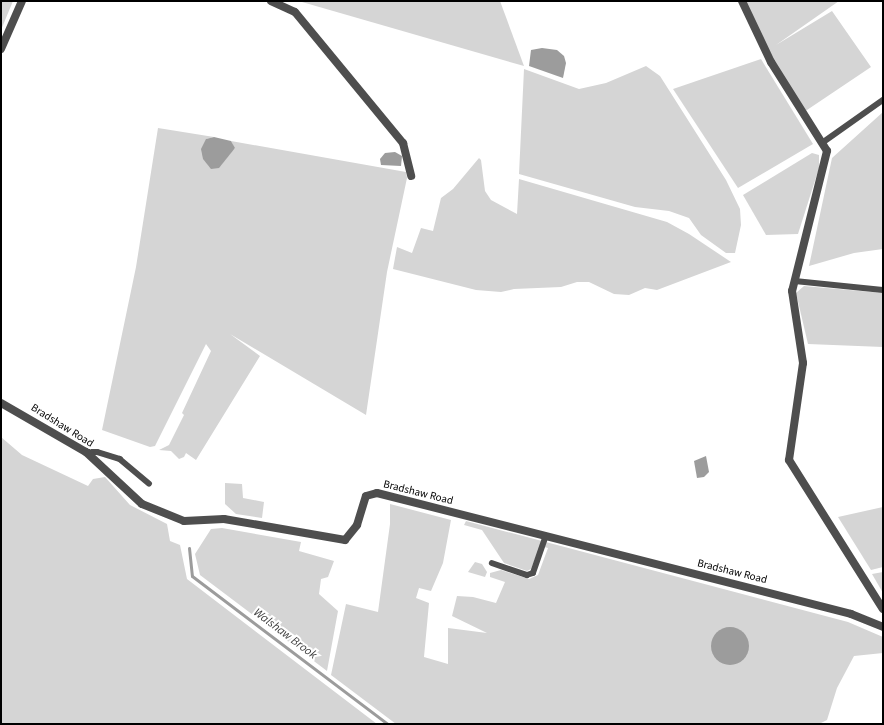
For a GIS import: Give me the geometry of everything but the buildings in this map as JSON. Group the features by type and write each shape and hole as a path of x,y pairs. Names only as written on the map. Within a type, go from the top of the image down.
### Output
{"street":[{"path":"1,49 22,1"},
{"path":"271,1 295,12 403,143 411,176"},
{"path":"742,1 771,62 827,151 792,291 803,363 789,460 883,609"},
{"name":"Bradshaw Road","path":"1,403 86,452 142,504 184,521 224,519 346,540 357,525 366,496 377,493 851,614 883,627"}],"lane":[{"path":"822,143 883,100"},
{"path":"795,281 883,290"},
{"path":"86,452 104,453 120,460 149,483"},
{"path":"492,563 527,575 533,573 546,536"}],"shaded area":[{"path":"1,1 13,1 1,30"},
{"path":"500,1 524,66 302,2"},
{"path":"745,1 839,1 776,45 832,11 871,67 804,112 768,51"},
{"path":"542,48 557,50 564,56 566,63 563,78 529,66 531,50"},
{"path":"761,59 813,144 738,188 673,89"},
{"path":"646,66 660,76 726,180 740,209 741,225 735,253 726,253 701,235 689,218 669,211 635,207 519,174 524,69 579,89 606,83"},
{"path":"883,112 883,249 854,253 809,266 832,158"},
{"path":"158,128 214,137 206,139 235,149 231,141 406,172 407,178 387,272 366,415 230,334 260,356 196,460 186,453 184,457 179,459 171,451 159,450 169,445 184,415 182,413 211,351 206,344 155,446 150,447 102,430 136,267"},
{"path":"214,137 231,141 235,148 219,168 211,169 203,159 201,149 206,139"},
{"path":"395,152 402,156 401,166 381,165 380,159 385,153"},
{"path":"812,153 819,155 819,168 798,234 766,235 743,195"},
{"path":"479,158 481,160 485,191 491,200 517,214 519,179 667,222 689,234 731,262 657,290 645,288 629,295 614,294 589,282 577,282 561,287 514,289 501,292 476,290 393,269 397,247 412,253 421,228 433,231 441,198 453,189"},
{"path":"804,286 883,293 883,347 808,344 796,293"},
{"path":"1,437 22,455 88,486 93,479 105,477 130,505 167,524 170,541 180,545 187,579 377,724 1,724"},
{"path":"706,456 709,472 704,477 697,478 694,461"},
{"path":"225,483 242,484 243,498 264,502 262,518 236,514 225,504"},
{"path":"390,504 451,520 443,563 431,591 419,588 416,598 429,603 424,657 448,664 448,628 487,633 452,616 457,596 473,597 496,603 505,582 490,577 490,573 501,570 529,579 538,575 548,548 540,546 531,569 527,571 504,563 482,530 464,525 466,521 848,622 883,637 883,653 854,656 837,688 827,720 819,724 396,724 331,675 346,604 378,612 390,524"},
{"path":"883,507 883,567 871,570 838,517"},
{"path":"222,528 301,542 299,551 334,561 328,577 321,579 319,594 338,611 327,671 200,575 195,554 211,529"},
{"path":"475,562 482,564 487,572 485,577 468,572"},
{"path":"883,572 883,593 872,574"},
{"path":"726,627 734,627 741,630 746,635 749,646 746,657 741,662 734,665 726,665 719,662 714,657 711,650 711,642 714,635 719,630"}],"waterway":[{"name":"Walshaw Brook","path":"189,548 192,576 388,724"}]}
